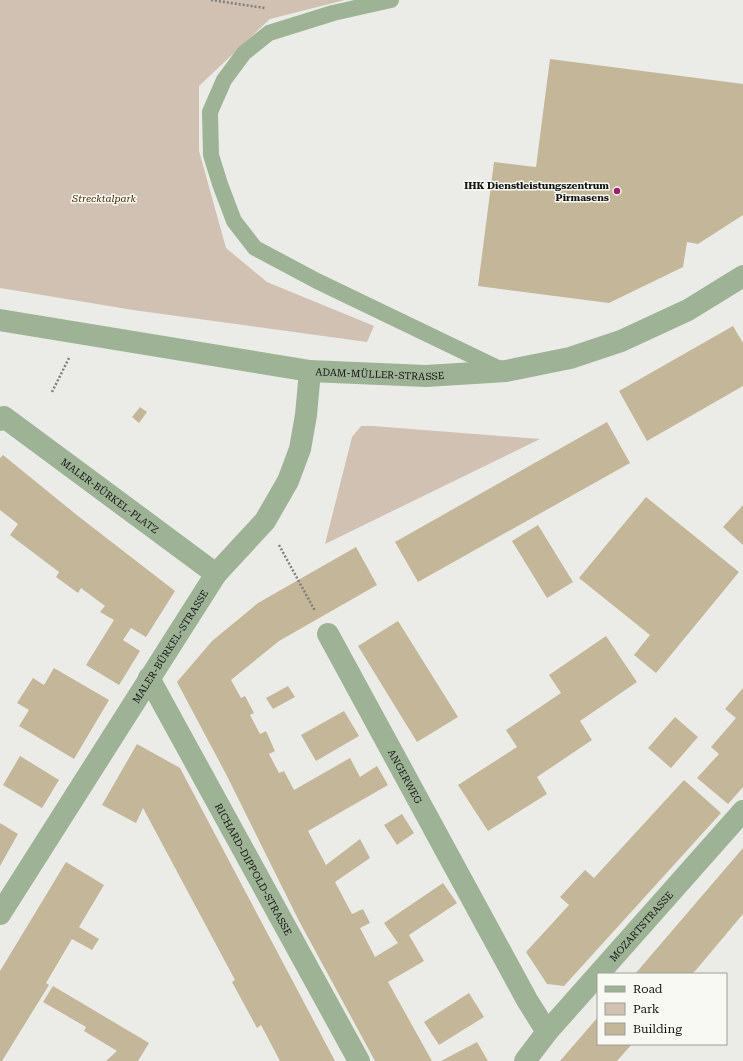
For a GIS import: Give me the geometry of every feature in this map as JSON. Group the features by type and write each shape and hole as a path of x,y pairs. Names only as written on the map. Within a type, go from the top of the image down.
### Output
{"street":[{"name":"ADAM-MÜLLER-STRASSE","path":"0,320 80,335 310,371 426,376 506,371 570,358 621,341 688,310 743,276"},
{"name":"MALER-BÜRKEL-STRASSE","path":"0,914 148,678 216,574 265,521 288,481 300,449 306,415 310,371"},
{"name":"MALER-BÜRKEL-PLATZ","path":"2,419 216,574"},
{"name":"ANGERWEG","path":"328,634 546,1032"},
{"name":"RICHARD-DIPPOLD-STRASSE","path":"148,678 359,1061"},
{"name":"MOZARTSTRASSE","path":"599,973 743,811"},
{"name":"MOZARTSTRASSE","path":"525,1061 546,1032 597,975"}],"lane":[{"path":"391,0 333,13 269,33 244,53 224,80 210,112 212,155 220,184 234,222 255,248 317,281 506,371"}],"path":[{"path":"211,0 270,9"},
{"path":"52,392 80,335"},
{"path":"265,521 328,634"}],"green space":[{"name":"Strecktalpark","path":"0,0 345,0 270,19 199,86 199,151 226,248 267,282 374,326 367,342 133,310 0,288"},
{"path":"361,426 540,439 325,544 352,437"}],"building":[{"name":"IHK Dienstleistungszentrum Pirmasens","path":"550,59 743,84 743,215 698,244 687,242 683,267 609,303 478,286 494,162 536,167"},
{"path":"733,326 743,343 743,386 647,441 619,391"},
{"path":"140,407 147,412 139,423 132,417"},
{"path":"607,422 630,463 418,582 395,542"},
{"path":"3,455 78,516 175,591 146,637 131,628 123,640 140,651 119,685 86,665 114,620 100,612 105,606 81,588 78,593 56,577 59,572 10,535 18,524 0,510 0,458"},
{"path":"646,497 739,572 656,673 634,655 650,635 579,578"},
{"path":"743,505 743,545 723,527"},
{"path":"538,525 573,582 547,598 512,541"},
{"path":"356,547 377,585 279,641 231,680 241,698 245,696 254,713 250,715 260,734 266,731 275,751 269,754 279,773 284,771 294,790 350,758 360,777 377,766 388,785 308,831 326,865 360,839 370,858 335,882 352,914 363,909 370,923 360,928 375,957 398,943 384,923 443,883 457,903 409,935 424,961 388,982 432,1061 375,1061 298,919 227,776 177,682 212,641 258,603"},
{"path":"398,621 458,717 417,742 358,646"},
{"path":"606,636 637,682 580,721 592,740 537,777 547,794 488,831 458,785 517,747 506,730 561,693 549,675"},
{"path":"54,668 109,700 74,759 19,726 29,710 17,703 33,678 44,685"},
{"path":"288,686 295,697 273,709 266,698"},
{"path":"743,688 743,787 728,804 697,778 719,754 711,747 736,718 725,709"},
{"path":"344,711 359,736 316,761 301,735"},
{"path":"675,717 698,737 671,768 648,748"},
{"path":"137,744 180,768 335,1061 280,1061 261,1025 257,1028 232,982 235,980 143,808 136,823 102,805"},
{"path":"20,756 59,780 42,808 3,785"},
{"path":"684,780 721,813 564,986 547,984 526,952 569,905 560,897 585,870 594,878"},
{"path":"402,814 414,833 397,845 384,825"},
{"path":"0,823 18,834 0,866"},
{"path":"743,848 743,914 696,970 693,973 636,973"},
{"path":"66,862 104,885 79,927 99,939 92,950 72,939 46,983 49,985 2,1061 0,1061 0,971"},
{"path":"53,986 149,1043 138,1061 106,1061 117,1051 84,1031 86,1027 43,1002"},
{"path":"469,993 484,1017 439,1045 424,1022"},
{"path":"597,1018 597,1045 631,1045 617,1061 560,1061"},
{"path":"477,1042 488,1061 441,1061"}],"place":[{"name":"IHK Dienstleistungszentrum Pirmasens","path":"617,191"}]}
